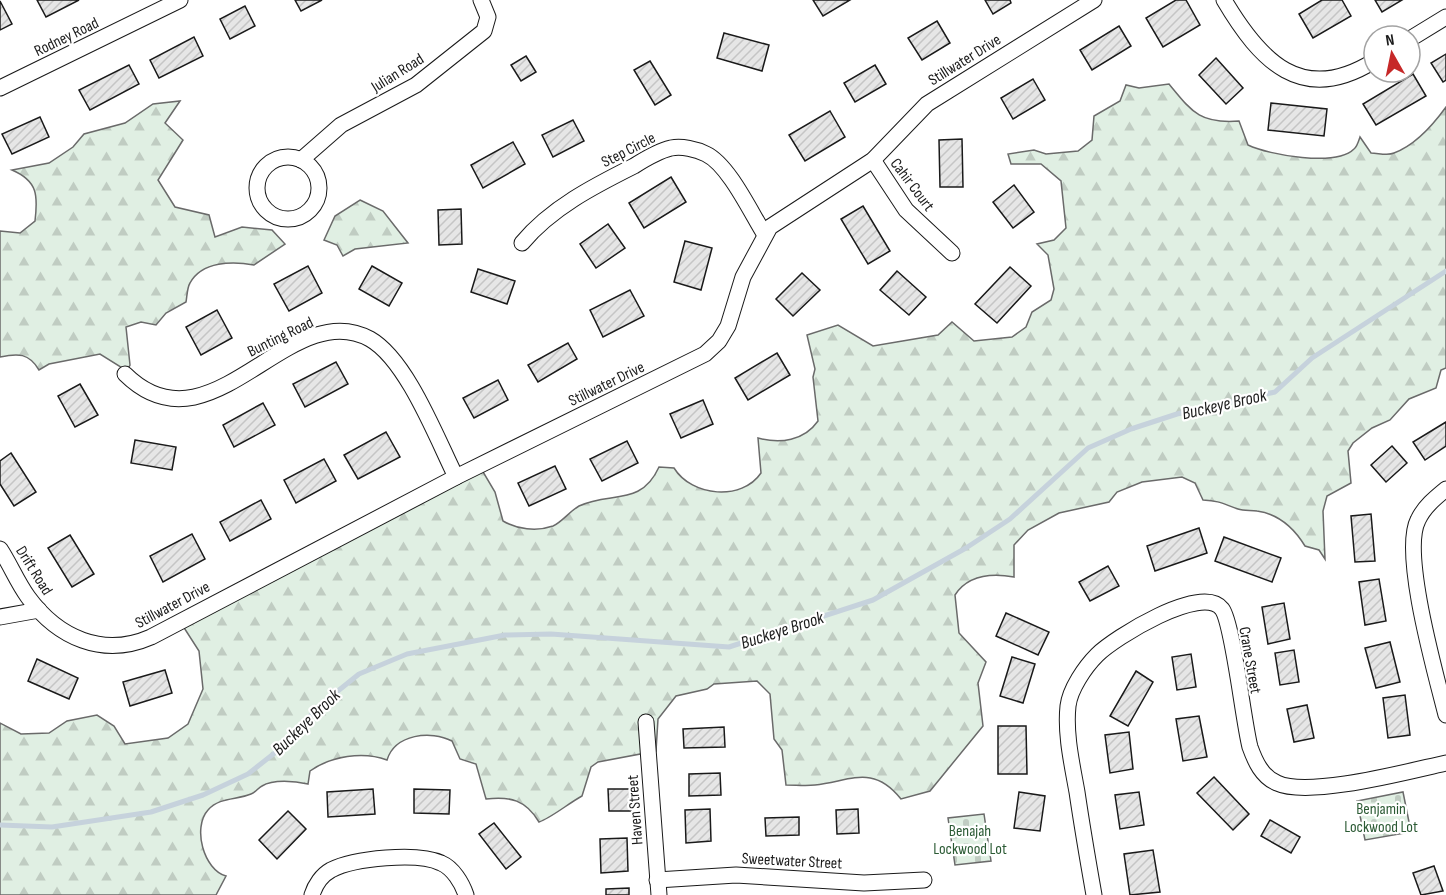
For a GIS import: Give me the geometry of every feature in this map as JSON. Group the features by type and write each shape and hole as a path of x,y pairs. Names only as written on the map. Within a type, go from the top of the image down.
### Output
{"street":[{"name":"Rodney Road","path":"0,88 180,0"},
{"name":"Julian Road","path":"301,160 341,125 416,85 484,31 488,17 481,0"},
{"name":"Stillwater Drive","path":"39,610 71,635 91,644 118,647 140,642 456,477 705,354 719,341 728,326 743,276 765,235 788,213 873,160 927,104 1066,7 1094,0"},
{"path":"1224,0 1259,51 1294,75 1317,78 1340,76 1362,68"},
{"path":"1422,32 1446,17"},
{"name":"Step Circle","path":"522,243 535,227 564,204 621,172 672,148 687,148 707,154 719,164 765,235"},
{"path":"282,158 301,160 316,175 318,195 307,212 288,219 277,217 262,205 258,196 259,176 265,168 282,158"},
{"name":"Cahir Court","path":"873,160 906,210 952,253"},
{"name":"Bunting Road","path":"125,374 153,395 162,398 185,399 213,391 294,345 331,331 350,331 371,339 400,367 456,477"},
{"path":"1446,489 1429,504 1417,521 1412,548 1432,658 1446,715"},
{"name":"Drift Road","path":"0,549 27,596 39,610"},
{"name":"Crane Street","path":"1094,895 1072,767 1068,704 1080,676 1097,655 1152,618 1201,602 1212,602 1222,609 1229,630 1250,747 1257,764 1276,783 1294,787 1319,786 1446,763"},
{"path":"0,617 39,610"},
{"name":"Haven Street","path":"646,722 658,888"},
{"path":"312,895 329,871 348,864 386,859 421,859 441,863 461,882 466,895"},
{"name":"Sweetwater Street","path":"658,888 736,875 865,889 924,880"}],"green space":[{"path":"1169,84 1198,114 1215,120 1239,121 1248,145 1302,158 1333,157 1345,154 1355,148 1360,137 1371,153 1392,154 1417,140 1446,107 1446,368 1441,370 1436,388 1409,399 1390,420 1372,428 1353,443 1348,451 1351,483 1327,496 1323,511 1325,559 1319,550 1305,546 1296,533 1279,519 1265,513 1240,510 1218,502 1203,500 1195,483 1182,477 1142,482 1117,492 1109,502 1059,513 1028,530 1014,545 1014,577 997,575 973,579 960,588 955,595 959,633 986,662 978,683 983,726 930,791 901,799 881,781 871,778 851,778 812,785 786,785 782,750 774,739 770,694 757,681 714,684 707,689 676,696 658,719 656,751 598,762 591,767 582,796 539,822 529,809 517,801 503,798 486,799 476,764 460,759 452,741 424,735 398,745 391,751 387,760 368,756 347,756 310,771 308,784 291,781 272,782 246,796 212,806 203,818 201,837 206,857 218,872 226,876 216,895 0,895 0,723 21,734 49,733 67,721 97,715 114,726 125,744 168,738 188,724 203,689 199,651 181,623 479,465 495,492 503,521 527,529 553,526 579,506 634,493 652,480 659,467 674,468 682,478 704,490 730,491 753,482 761,473 758,438 783,441 799,437 818,421 813,377 815,369 807,335 838,325 873,346 938,335 952,322 974,341 1012,337 1026,327 1032,312 1051,300 1054,289 1048,255 1037,244 1054,240 1066,228 1061,181 1041,164 1011,164 1008,154 1034,150 1046,154 1078,151 1092,140 1094,116 1120,101 1126,85 1139,88"},
{"path":"180,101 165,123 183,140 158,180 175,207 209,215 215,237 242,227 272,230 285,244 254,265 228,263 202,270 190,283 186,302 166,313 156,325 141,322 126,327 130,365 127,371 100,354 49,364 39,370 27,357 12,355 0,357 0,231 20,233 35,221 36,212 36,197 31,184 21,174 12,170 49,163 73,147 84,134 125,123 153,104"},
{"path":"360,200 383,211 408,243 355,249 343,256 337,245 324,240 335,216"},
{"name":"Benjamin Lockwood Lot","path":"1403,792 1411,832 1365,840 1357,801"},
{"name":"Benajah Lockwood Lot","path":"984,814 991,861 955,865 948,818"}],"building":[{"path":"37,0 79,0 46,17"},
{"path":"295,0 322,0 301,11"},
{"path":"813,0 850,0 823,16"},
{"path":"985,0 1010,0 1011,3 993,14"},
{"path":"1176,0 1186,0 1200,25 1163,47 1146,18"},
{"path":"1322,0 1342,0 1351,16 1313,38 1299,14"},
{"path":"1375,0 1402,0 1382,12"},
{"path":"0,1 12,24 0,30"},
{"path":"245,6 255,26 230,39 220,19"},
{"path":"937,21 950,43 922,60 908,38"},
{"path":"1119,26 1131,46 1092,70 1080,50"},
{"path":"724,33 769,45 762,71 717,58"},
{"path":"194,37 203,56 159,78 150,60"},
{"path":"1446,54 1446,80 1443,82 1431,63"},
{"path":"526,56 536,72 521,81 511,65"},
{"path":"1216,58 1243,88 1226,104 1199,75"},
{"path":"650,61 671,95 655,105 634,70"},
{"path":"129,65 139,84 90,110 79,90"},
{"path":"875,65 886,84 855,102 844,83"},
{"path":"1033,79 1045,100 1013,119 1001,98"},
{"path":"1396,84 1419,84 1426,96 1376,125 1363,104"},
{"path":"1271,103 1327,109 1324,136 1268,130"},
{"path":"830,111 845,137 805,161 789,135"},
{"path":"40,117 49,137 12,154 2,134"},
{"path":"573,120 584,141 553,157 542,135"},
{"path":"962,139 963,187 940,187 939,140"},
{"path":"513,142 525,164 483,188 471,165"},
{"path":"671,177 686,202 644,228 629,203"},
{"path":"1014,185 1034,212 1013,228 993,202"},
{"path":"863,206 890,251 868,264 841,219"},
{"path":"461,209 462,244 439,245 438,210"},
{"path":"608,224 625,248 596,268 580,244"},
{"path":"685,241 712,248 701,290 674,282"},
{"path":"308,266 322,293 289,311 274,284"},
{"path":"372,266 402,283 389,306 359,289"},
{"path":"1010,267 1031,286 997,323 975,304"},
{"path":"478,269 515,281 507,304 471,292"},
{"path":"897,271 926,297 909,315 880,290"},
{"path":"802,273 820,290 793,316 776,299"},
{"path":"630,290 644,316 603,337 590,310"},
{"path":"217,310 232,338 201,355 186,327"},
{"path":"568,343 577,359 538,382 528,365"},
{"path":"777,353 790,375 748,400 735,378"},
{"path":"336,362 348,384 305,407 293,384"},
{"path":"498,380 508,400 474,418 463,398"},
{"path":"80,384 98,415 75,427 58,396"},
{"path":"703,400 713,424 681,438 670,414"},
{"path":"263,403 275,425 234,447 223,425"},
{"path":"1446,422 1446,446 1425,460 1413,442"},
{"path":"386,432 400,457 358,479 344,455"},
{"path":"135,440 176,447 172,470 131,463"},
{"path":"627,441 638,463 602,481 590,459"},
{"path":"1392,446 1407,463 1386,482 1371,465"},
{"path":"11,453 36,492 14,506 0,484 0,461"},
{"path":"324,459 336,481 296,503 284,480"},
{"path":"555,466 566,489 529,506 518,483"},
{"path":"261,500 271,519 230,541 220,522"},
{"path":"1371,514 1375,561 1355,562 1351,516"},
{"path":"1199,528 1207,553 1155,571 1147,546"},
{"path":"192,534 205,559 163,582 150,556"},
{"path":"70,535 94,574 72,587 48,548"},
{"path":"1224,537 1281,558 1272,582 1215,561"},
{"path":"1108,566 1119,586 1090,601 1079,582"},
{"path":"1379,579 1386,621 1365,625 1359,582"},
{"path":"1284,603 1290,639 1268,644 1262,607"},
{"path":"1006,613 1049,632 1038,655 996,636"},
{"path":"1390,642 1400,682 1376,688 1365,648"},
{"path":"1294,650 1299,682 1280,685 1275,653"},
{"path":"1191,654 1196,687 1177,690 1172,657"},
{"path":"1012,657 1035,664 1023,703 1000,696"},
{"path":"37,659 78,678 69,699 28,681"},
{"path":"165,670 172,693 130,706 123,682"},
{"path":"1136,671 1153,682 1128,726 1110,716"},
{"path":"1405,695 1410,735 1388,738 1383,698"},
{"path":"1307,705 1314,738 1294,742 1287,709"},
{"path":"1199,716 1207,757 1183,761 1176,719"},
{"path":"998,726 1026,726 1027,774 998,774"},
{"path":"724,727 725,747 684,748 683,729"},
{"path":"1129,732 1133,769 1110,773 1105,735"},
{"path":"720,773 721,795 689,796 689,774"},
{"path":"1214,777 1249,814 1233,830 1197,793"},
{"path":"373,789 375,814 328,817 327,792"},
{"path":"414,789 450,790 449,814 414,813"},
{"path":"608,789 631,789 631,811 609,811"},
{"path":"1019,792 1045,796 1040,831 1014,828"},
{"path":"1139,792 1144,825 1120,829 1115,795"},
{"path":"710,809 711,841 686,843 685,810"},
{"path":"858,809 859,833 837,834 836,810"},
{"path":"288,811 306,829 277,859 259,840"},
{"path":"799,817 799,835 766,836 765,818"},
{"path":"1270,820 1300,837 1291,853 1261,836"},
{"path":"494,823 521,857 506,869 479,834"},
{"path":"627,838 628,871 601,873 600,839"},
{"path":"1153,850 1160,892 1130,895 1124,854"},
{"path":"1434,866 1443,891 1421,895 1413,873"},
{"path":"629,888 629,895 606,895 606,889"}],"waterway":[{"name":"Buckeye Brook","path":"0,825 52,827 151,812 203,795 248,774 286,744 318,707 359,674 407,654 505,635 551,634 729,647 873,600 966,548 1010,519 1088,448 1131,429 1177,414 1275,392 1312,358 1446,271"}]}
